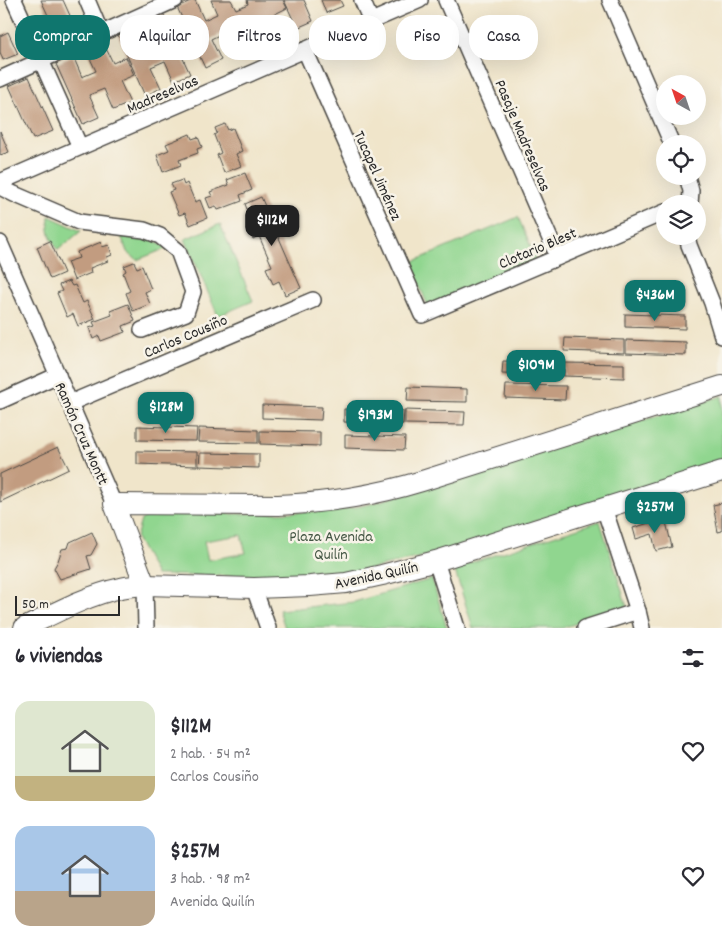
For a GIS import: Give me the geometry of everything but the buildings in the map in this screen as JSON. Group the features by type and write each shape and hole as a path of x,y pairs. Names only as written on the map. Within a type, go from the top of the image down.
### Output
{"main road":[{"path":"114,504 302,504 366,496 422,482 722,386"},
{"name":"Avenida Quilín","path":"24,628 105,592 120,588 145,585 254,588 310,586 346,583 382,575 722,472"},
{"name":"Ramón Cruz Montt","path":"114,504 145,585"}],"street":[{"path":"14,0 21,15"},
{"path":"87,0 93,15"},
{"path":"110,29 175,0"},
{"path":"362,0 368,15"},
{"name":"Madreselvas","path":"385,15 420,0"},
{"name":"Pasaje Madreselvas","path":"446,0 558,257"},
{"path":"610,0 668,135"},
{"name":"Madreselvas","path":"0,182 309,48"},
{"name":"Tucapel Jiménez","path":"305,50 422,315"},
{"path":"0,79 41,60 80,147"},
{"path":"0,187 79,222 144,230 160,236 178,251 193,292 186,313 142,330"},
{"name":"Clotario Blest","path":"422,315 656,216"},
{"name":"Ramón Cruz Montt","path":"0,243 114,504"},
{"path":"689,245 712,303 722,336"},
{"name":"Carlos Cousiño","path":"70,403 313,300"},
{"path":"0,401 58,375"},
{"path":"604,508 642,628"},
{"path":"436,560 457,628"},
{"name":"Ramón Cruz Montt","path":"145,585 146,628"},
{"path":"254,588 268,628"},
{"path":"585,628 638,611"}],"green space":[{"path":"49,216 81,231 58,250 50,234"},
{"path":"518,217 536,259 428,306 410,263"},
{"path":"220,224 253,301 218,316 185,239"},
{"path":"131,232 143,234 167,248 137,260 127,252 121,235"},
{"name":"Plaza Avenida Quilín","path":"722,396 722,461 434,554 337,577 156,575 136,538 141,520 150,514 336,511 371,504","holes":["241,535 246,553 208,560 204,541"]},
{"path":"600,521 627,607 562,628 473,628 454,568"},
{"path":"432,579 447,628 285,628 279,610 354,602"}]}
